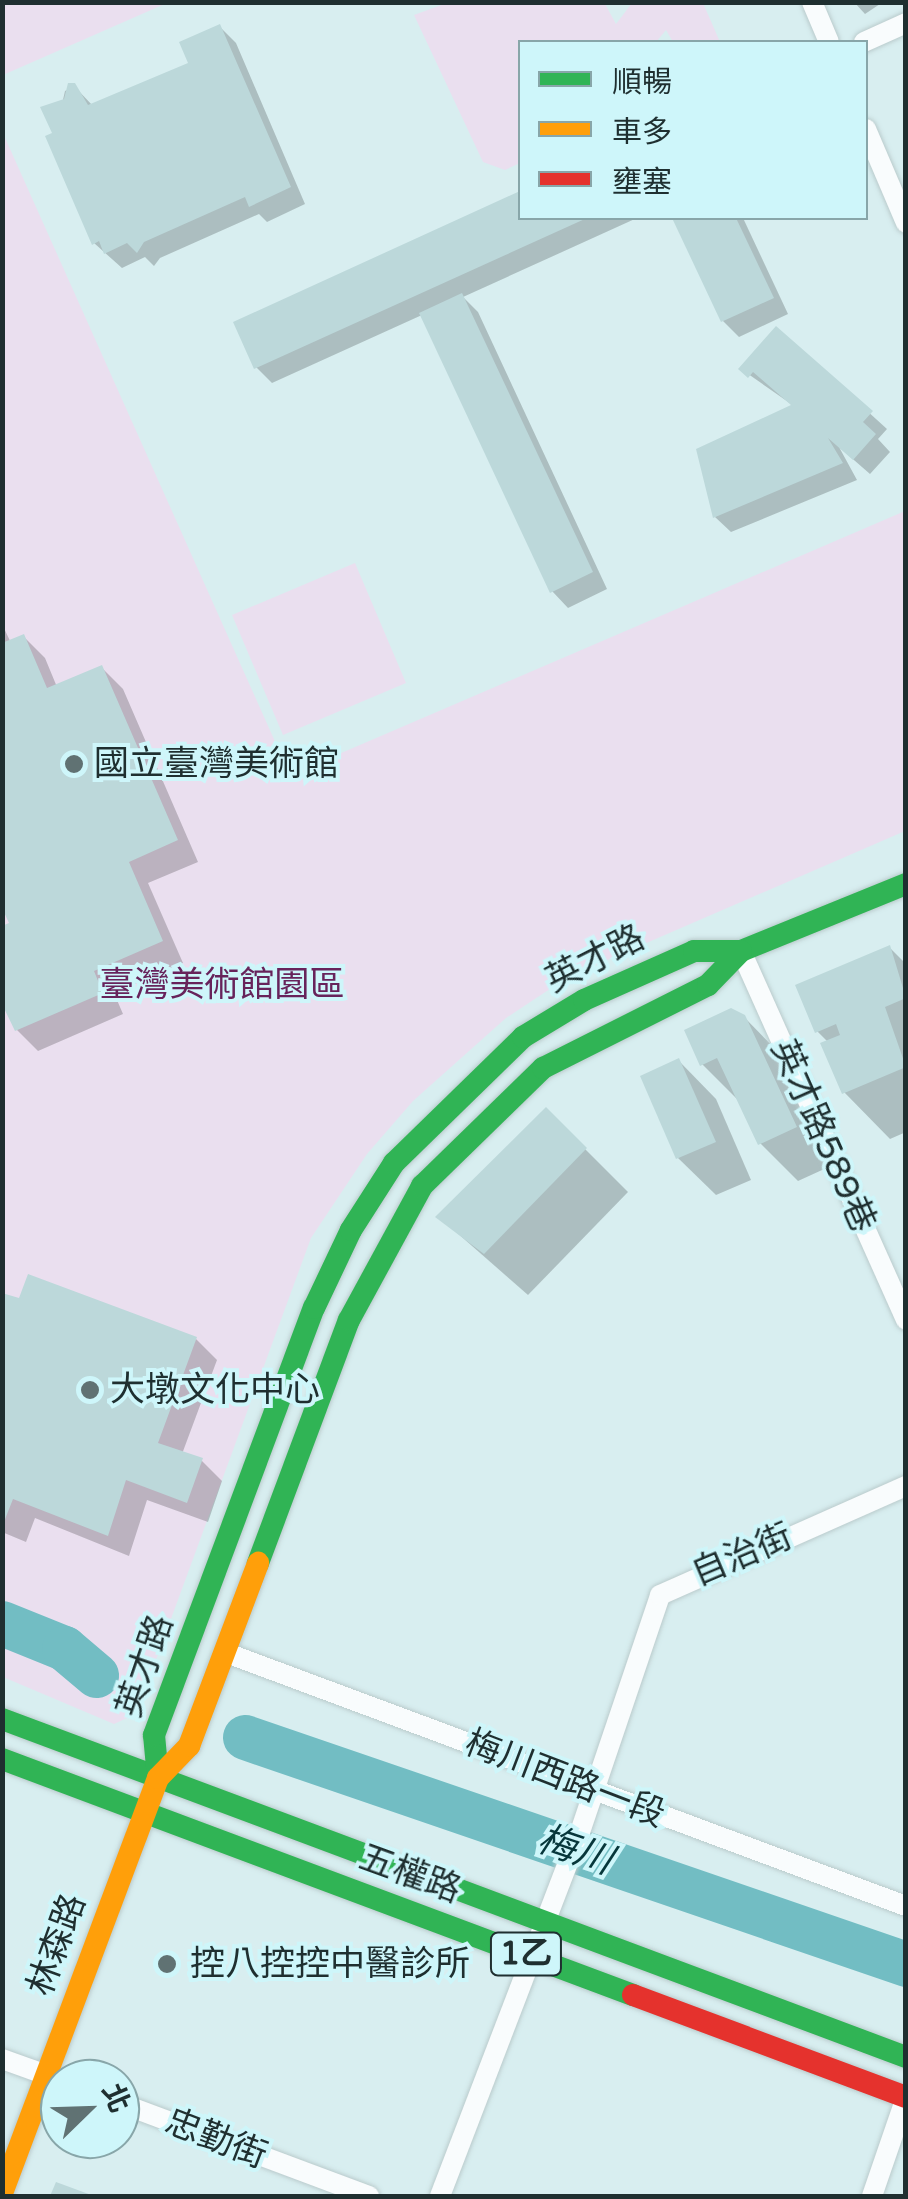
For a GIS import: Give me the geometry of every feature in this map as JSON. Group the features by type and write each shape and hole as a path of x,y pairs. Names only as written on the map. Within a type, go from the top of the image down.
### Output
{"main road":[{"name":"英才路","path":"158,1778 189,1746 349,1320 422,1186 543,1068 604,1032 708,985 742,952 906,884"},
{"name":"英才路","path":"158,1778 154,1735 314,1308 350,1230 394,1163 454,1099 554,1019 694,951 742,952"},
{"name":"五權路","path":"2,1719 906,2057"},
{"name":"五權路","path":"2,1759 906,2097"},
{"name":"林森路","path":"60,2059 158,1778"},
{"name":"林森路","path":"2,2192 40,2107"}],"street":[{"path":"812,2 828,40"},
{"path":"868,40 906,23"},
{"path":"868,133 906,223"},
{"name":"英才路589巷","path":"742,952 906,1320"},
{"name":"自治街","path":"544,1922 660,1594 906,1486"},
{"name":"梅川西路一段","path":"224,1652 906,1906"},
{"path":"440,2196 544,1922"},
{"path":"2,2058 40,2073"},
{"path":"872,2196 906,2097"},
{"name":"忠勤街","path":"140,2110 369,2196"}],"green space":[{"path":"3,2 167,2 167,3 3,75"},
{"path":"604,2 616,24 632,3 703,3 719,40 672,40 666,30 658,40 518,40 518,164 505,170 483,162 414,15 447,3"},
{"name":"臺灣美術館園區","path":"2,131 290,775 905,511 905,831 568,977 506,1018 413,1101 367,1154 311,1238 136,1714 114,1724 3,1677"},
{"path":"355,563 406,683 283,735 232,615"}],"building":[{"path":"220,24 291,187 249,207 245,197 144,242 137,253 127,243 104,254 99,241 92,245 45,136 52,133 40,107 64,99 68,83 75,83 88,105 188,63 179,42"},
{"path":"518,192 518,220 583,220 254,369 233,322"},
{"path":"673,220 737,220 774,298 721,322"},
{"path":"462,293 593,572 550,593 419,313"},
{"path":"776,326 873,411 863,422 876,434 853,460 828,438 843,463 713,518 696,449 791,405 753,372 748,378 738,369"},
{"name":"國立臺灣美術館","path":"24,634 47,688 102,665 178,840 129,862 163,941 94,971 103,993 15,1031 2,1004 2,926 9,923 2,908 2,643"},
{"path":"890,945 906,998 885,1007 906,1067 842,1094 820,1043 840,1035 836,1024 815,1033 795,985"},
{"path":"731,1008 745,1015 797,1127 758,1145 717,1058 700,1066 684,1030"},
{"path":"679,1058 716,1142 676,1159 640,1076"},
{"path":"546,1107 587,1148 484,1254 435,1217"},
{"name":"大墩文化中心","path":"28,1274 197,1337 158,1443 203,1458 187,1503 126,1480 108,1536 13,1499 2,1527 2,1293 19,1298"},
{"path":"56,2182 94,2196 50,2196"}],"waterway":[{"name":"梅川","path":"2,1623 64,1648 96,1675"},
{"name":"梅川","path":"245,1737 906,1964"}],"traffic: fast":[{"path":"258,1563 349,1320 422,1186 543,1068 708,985 741,951 906,884"},
{"path":"158,1778 154,1735 314,1308 351,1230 394,1163 523,1037 584,1000 694,951 741,951"},
{"path":"2,1719 906,2057"},
{"path":"2,1759 633,1995"}],"traffic: slow":[{"path":"2,2193 158,1778 189,1746 258,1563"}],"traffic: jam":[{"path":"633,1995 906,2097"}],"place":[{"name":"國立臺灣美術館","path":"74,764"},
{"name":"大墩文化中心","path":"90,1390"},
{"name":"控八控控中醫診所","path":"167,1964"}]}
